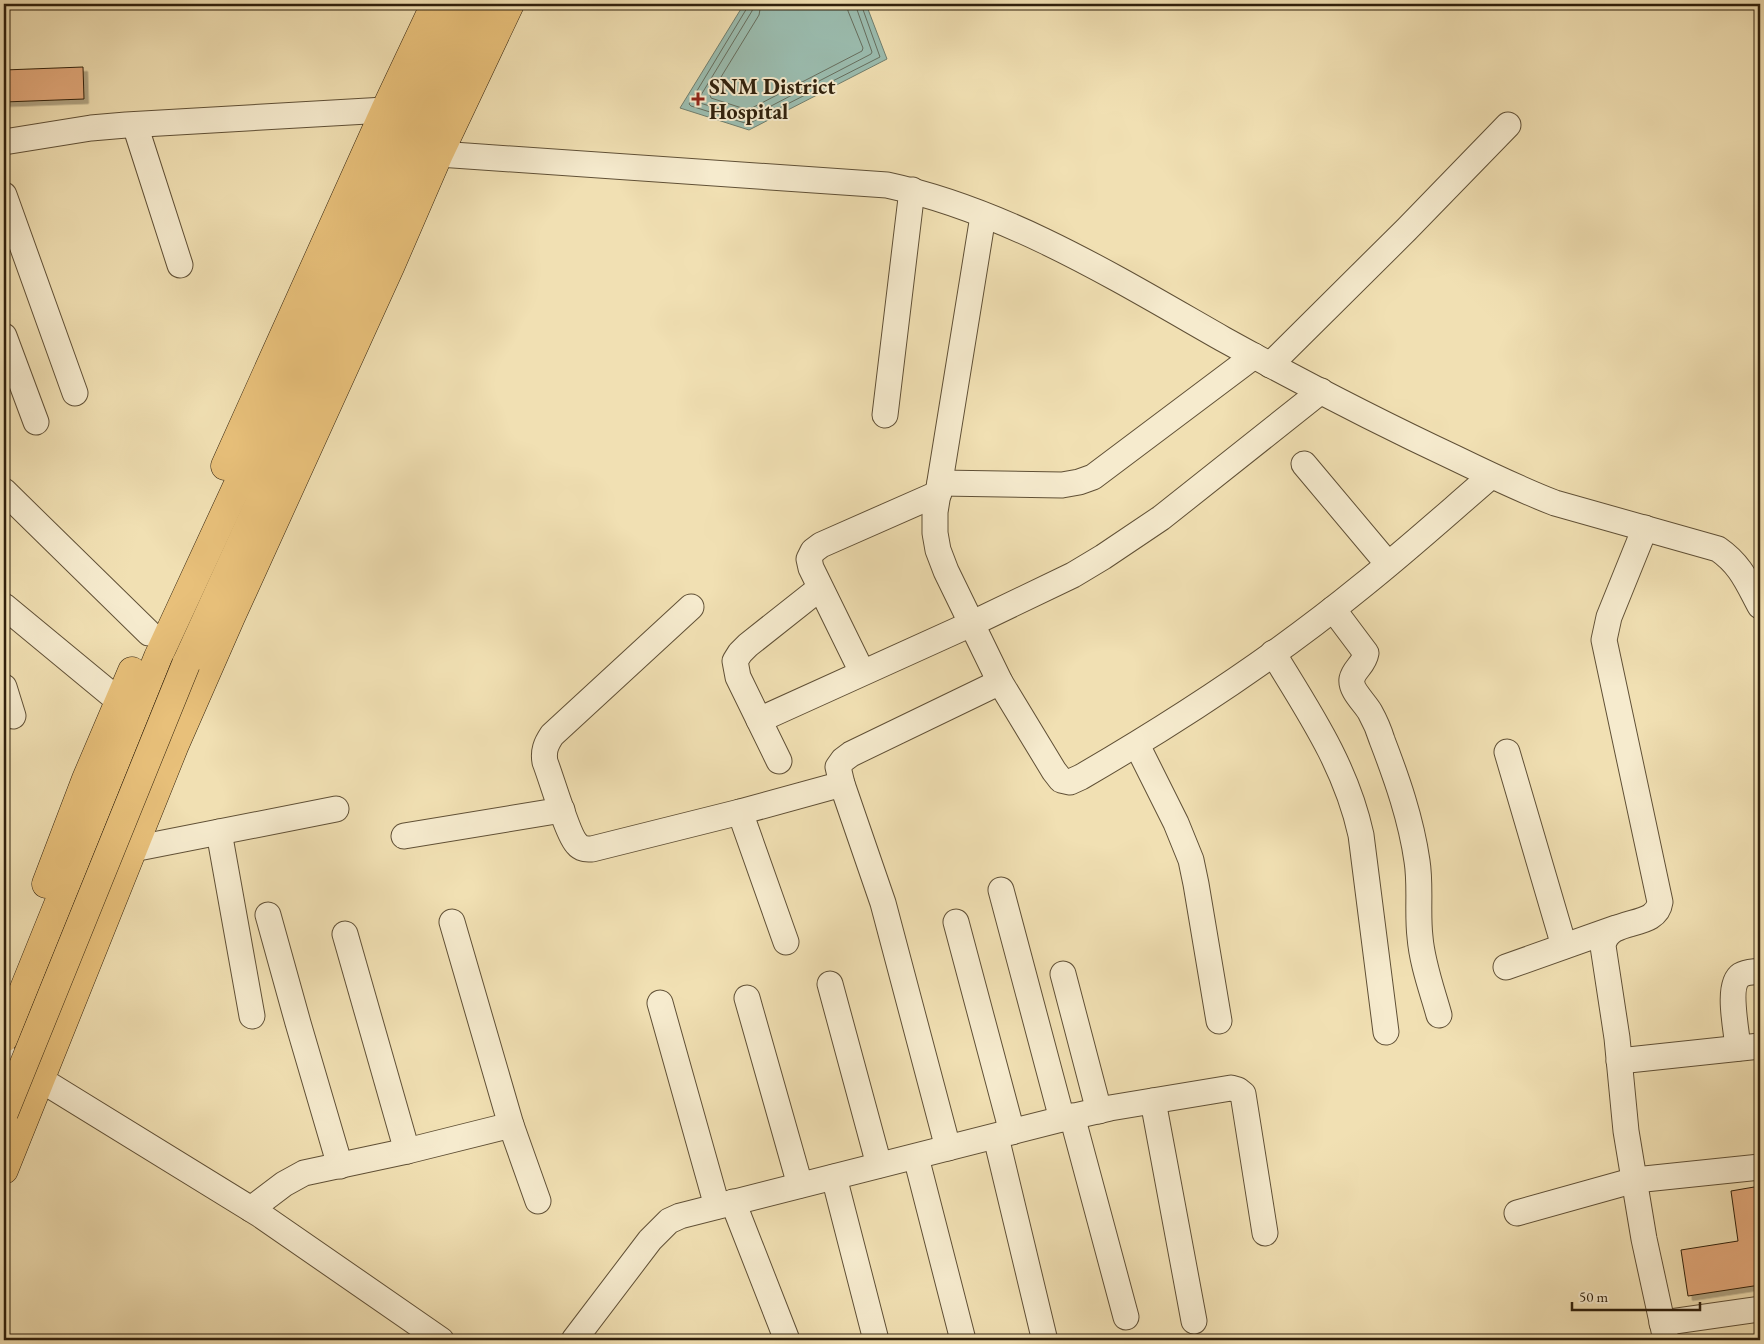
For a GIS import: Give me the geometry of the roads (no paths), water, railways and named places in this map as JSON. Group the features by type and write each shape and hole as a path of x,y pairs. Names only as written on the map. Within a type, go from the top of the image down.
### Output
{"main road":[{"path":"4,1038 154,645 297,307 385,110 435,4"},
{"path":"4,995 86,779 119,701 154,645 460,4"},
{"path":"4,1113 186,664 488,4"},
{"path":"4,1170 174,747 391,264 438,154 510,4"}],"street":[{"path":"4,142 91,128 385,110"},
{"path":"135,125 180,265"},
{"path":"862,672 811,568 809,559 813,551 821,545 939,488 1062,485 1093,477 1262,361 1407,229 1508,125"},
{"path":"438,154 871,183 912,190 957,204 1080,258 1262,361 1405,435 1491,476 1555,503 1718,549 1732,559 1760,606"},
{"path":"885,415 912,190"},
{"path":"4,195 75,393"},
{"path":"984,216 939,488 935,533 938,550 946,570 1000,682 1061,780 1070,782 1075,780 1217,694 1333,609 1491,476"},
{"path":"4,336 36,422"},
{"path":"759,720 971,624 1073,575 1160,518 1321,391"},
{"path":"1304,464 1388,564"},
{"path":"4,491 154,645"},
{"path":"1506,967 1655,915 1660,908 1604,640 1609,617 1645,528"},
{"path":"779,761 738,677 735,661 748,645 820,588"},
{"path":"691,607 552,736 546,745 544,754 546,762 573,840 578,846 584,849 592,849 842,784"},
{"path":"1333,609 1366,653 1365,660 1351,681 1378,727 1408,814 1420,888 1421,951 1439,1015"},
{"path":"7,612 119,701"},
{"path":"1273,653 1324,736 1339,766 1356,813 1361,835 1386,1032"},
{"path":"948,1148 883,903 838,768 842,760 851,754 1000,682"},
{"path":"4,687 13,716"},
{"path":"1137,744 1176,823 1191,860 1219,1021"},
{"path":"1507,752 1564,946"},
{"path":"133,849 336,809"},
{"path":"404,836 562,810"},
{"path":"740,812 786,942"},
{"path":"219,832 252,1016"},
{"path":"1001,890 1126,1317"},
{"path":"268,915 340,1166"},
{"path":"452,922 511,1125 538,1201"},
{"path":"956,922 1004,1135 1044,1337"},
{"path":"1616,928 1604,940 1603,946 1619,1061 1626,1131 1636,1180 1644,1239 1664,1332 1760,1309"},
{"path":"345,934 407,1151"},
{"path":"1619,1061 1749,1047 1732,992 1736,981 1741,976 1760,971"},
{"path":"1063,974 1100,1111"},
{"path":"830,984 880,1165"},
{"path":"747,998 800,1185"},
{"path":"660,1003 725,1204 787,1340"},
{"path":"4,1058 251,1209 441,1340"},
{"path":"574,1340 659,1229 669,1221 680,1216 1067,1118 1231,1088 1243,1094 1265,1233"},
{"path":"1153,1101 1194,1321"},
{"path":"251,1209 293,1178 304,1173 407,1151 511,1125"},
{"path":"916,1157 963,1340"},
{"path":"1517,1214 1636,1180 1760,1167"},
{"path":"834,1177 876,1340"}],"water":[{"path":"744,4 866,4 887,59 749,130 680,108"}],"place":[{"name":"SNM District Hospital","path":"698,99"}]}
